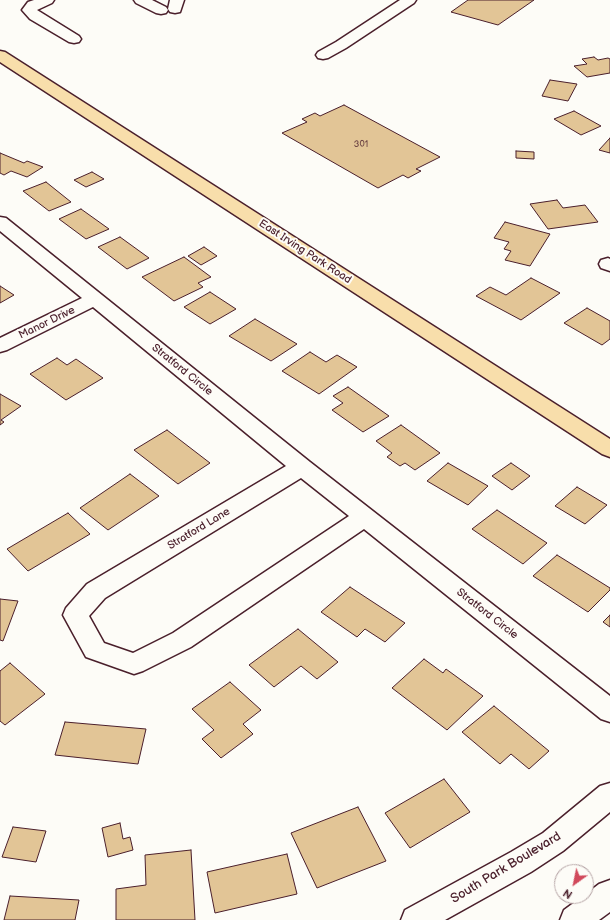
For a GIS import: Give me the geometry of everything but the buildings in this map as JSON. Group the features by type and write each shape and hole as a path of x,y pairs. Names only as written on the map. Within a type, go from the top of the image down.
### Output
{"main road":[{"name":"East Irving Park Road","path":"0,55 610,449"}],"street":[{"path":"47,0 33,5 29,10 35,16 74,39"},
{"path":"141,0 161,10"},
{"path":"323,55 341,45 409,0"},
{"name":"Stratford Circle","path":"0,222 302,467 610,711"},
{"name":"Manor Drive","path":"0,346 95,299"},
{"name":"Stratford Lane","path":"302,467 96,591 75,615 95,650 134,664 182,640 365,517"},
{"name":"South Park Boulevard","path":"416,920 508,870 553,842 610,795"},
{"path":"575,920 610,894"}]}
